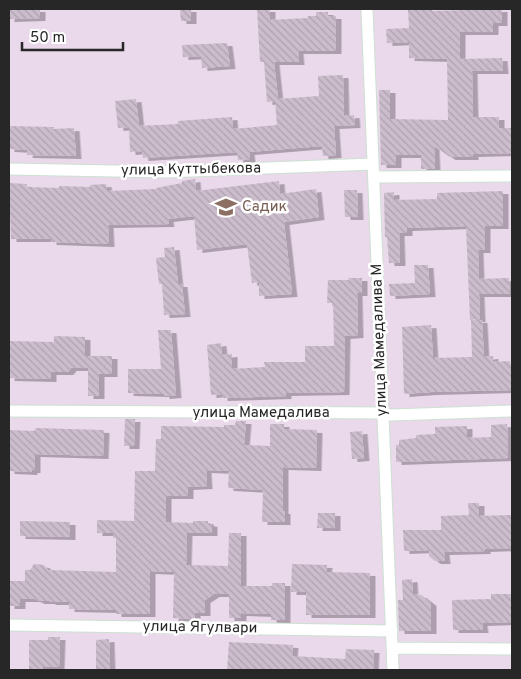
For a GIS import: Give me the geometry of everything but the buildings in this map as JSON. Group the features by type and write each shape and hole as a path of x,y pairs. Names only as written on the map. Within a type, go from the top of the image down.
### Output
{"street":[{"name":"улица Мамедалива М","path":"367,9 393,670"},
{"name":"улица Куттыбекова","path":"9,169 166,172 373,164"},
{"path":"374,178 512,176"},
{"name":"улица Мамедалива","path":"9,411 391,415 512,411"},
{"name":"улица Ягулвари","path":"9,624 392,631"},
{"path":"393,648 512,649"}],"place":[{"name":"Садик","path":"226,207"}]}
